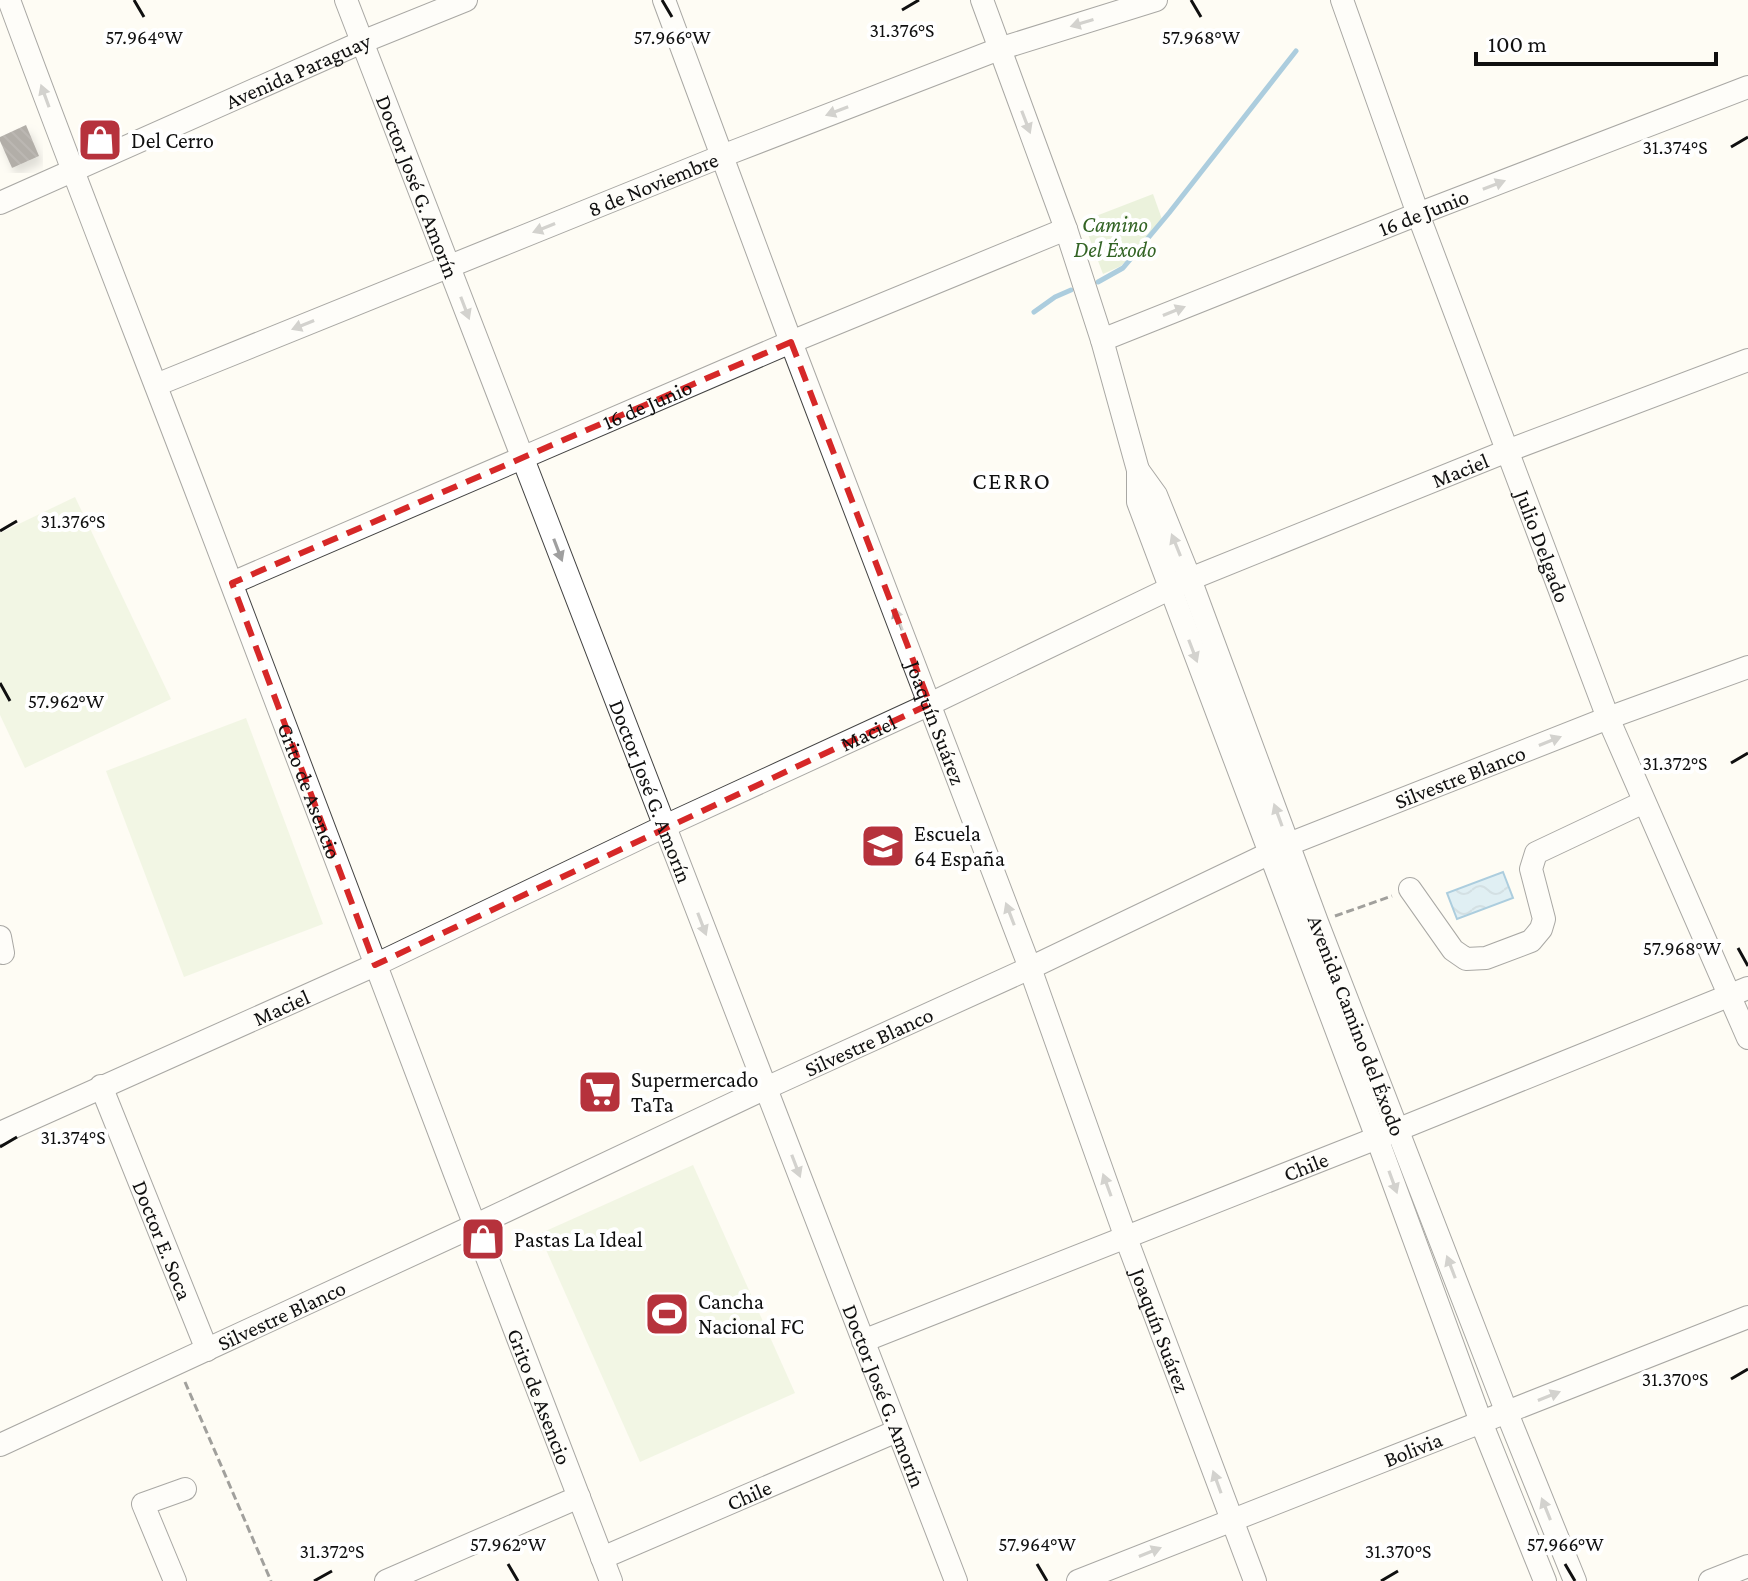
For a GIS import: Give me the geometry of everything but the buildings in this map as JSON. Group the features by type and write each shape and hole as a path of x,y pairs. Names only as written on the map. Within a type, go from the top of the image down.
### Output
{"street":[{"name":"Grito de Asencio","path":"9,0 71,170 232,583 611,1581"},
{"name":"Doctor José G. Amorín","path":"346,0 956,1581"},
{"name":"Avenida Paraguay","path":"0,203 362,42 466,0"},
{"name":"Joaquín Suárez","path":"664,0 1030,968 1126,1238 1255,1581"},
{"name":"Avenida Camino del Éxodo","path":"982,0 1066,229 1102,340 1138,470 1156,495 1180,584 1279,849 1387,1134 1507,1413 1575,1581"},
{"name":"8 de Noviembre","path":"156,385 722,156 999,49 1156,0"},
{"name":"Julio Delgado","path":"1342,0 1418,214 1608,718 1644,802 1739,992 1748,1038"},
{"name":"16 de Junio","path":"1102,340 1748,87"},
{"name":"16 de Junio","path":"232,583 791,342 1066,229"},
{"name":"Maciel","path":"0,1133 375,965 1180,584 1507,451 1748,360"},
{"name":"Silvestre Blanco","path":"0,1445 1030,968 1279,849 1608,718 1748,667"},
{"path":"1410,889 1453,950 1466,959 1486,958 1531,941 1541,929 1544,919 1531,869 1536,853 1644,802"},
{"name":"Avenida Camino del Éxodo","path":"1279,849 1317,922 1481,1422 1545,1581"},
{"name":"Chile","path":"863,1341 1739,992"},
{"name":"Doctor E. Soca","path":"101,1086 207,1350"},
{"name":"Bolivia","path":"1078,1581 1748,1317"},
{"name":"Chile","path":"602,1558 897,1431"},
{"path":"175,1581 143,1504 185,1489"},
{"path":"386,1581 579,1497"},
{"path":"1710,1581 1748,1566"}],"path":[{"path":"1317,922 1410,889"},
{"path":"178,1363 271,1581"}],"highlighted area":[{"path":"791,342 930,704 375,965 232,583"}],"green space":[{"name":"Camino Del Éxodo","path":"1153,194 1163,222 1121,266 1103,274 1083,221"},
{"path":"75,497 171,699 25,768 0,715 0,533"},
{"path":"246,718 323,924 184,977 106,771"},
{"name":"Cancha Nacional FC","path":"693,1165 795,1393 640,1462 539,1234"}],"water":[{"path":"1503,872 1513,898 1457,919 1447,893"}],"waterway":[{"path":"1098,282 1123,268 1296,51"},
{"path":"1034,312 1071,290"}],"place":[{"name":"Del Cerro","path":"100,140"},
{"name":"Escuela 64 España","path":"883,846"},
{"name":"Supermercado TaTa","path":"600,1092"},
{"name":"Pastas La Ideal","path":"483,1239"},
{"name":"Cancha Nacional FC","path":"667,1314"}],"district":[{"name":"CERRO","path":"1012,480"}]}
